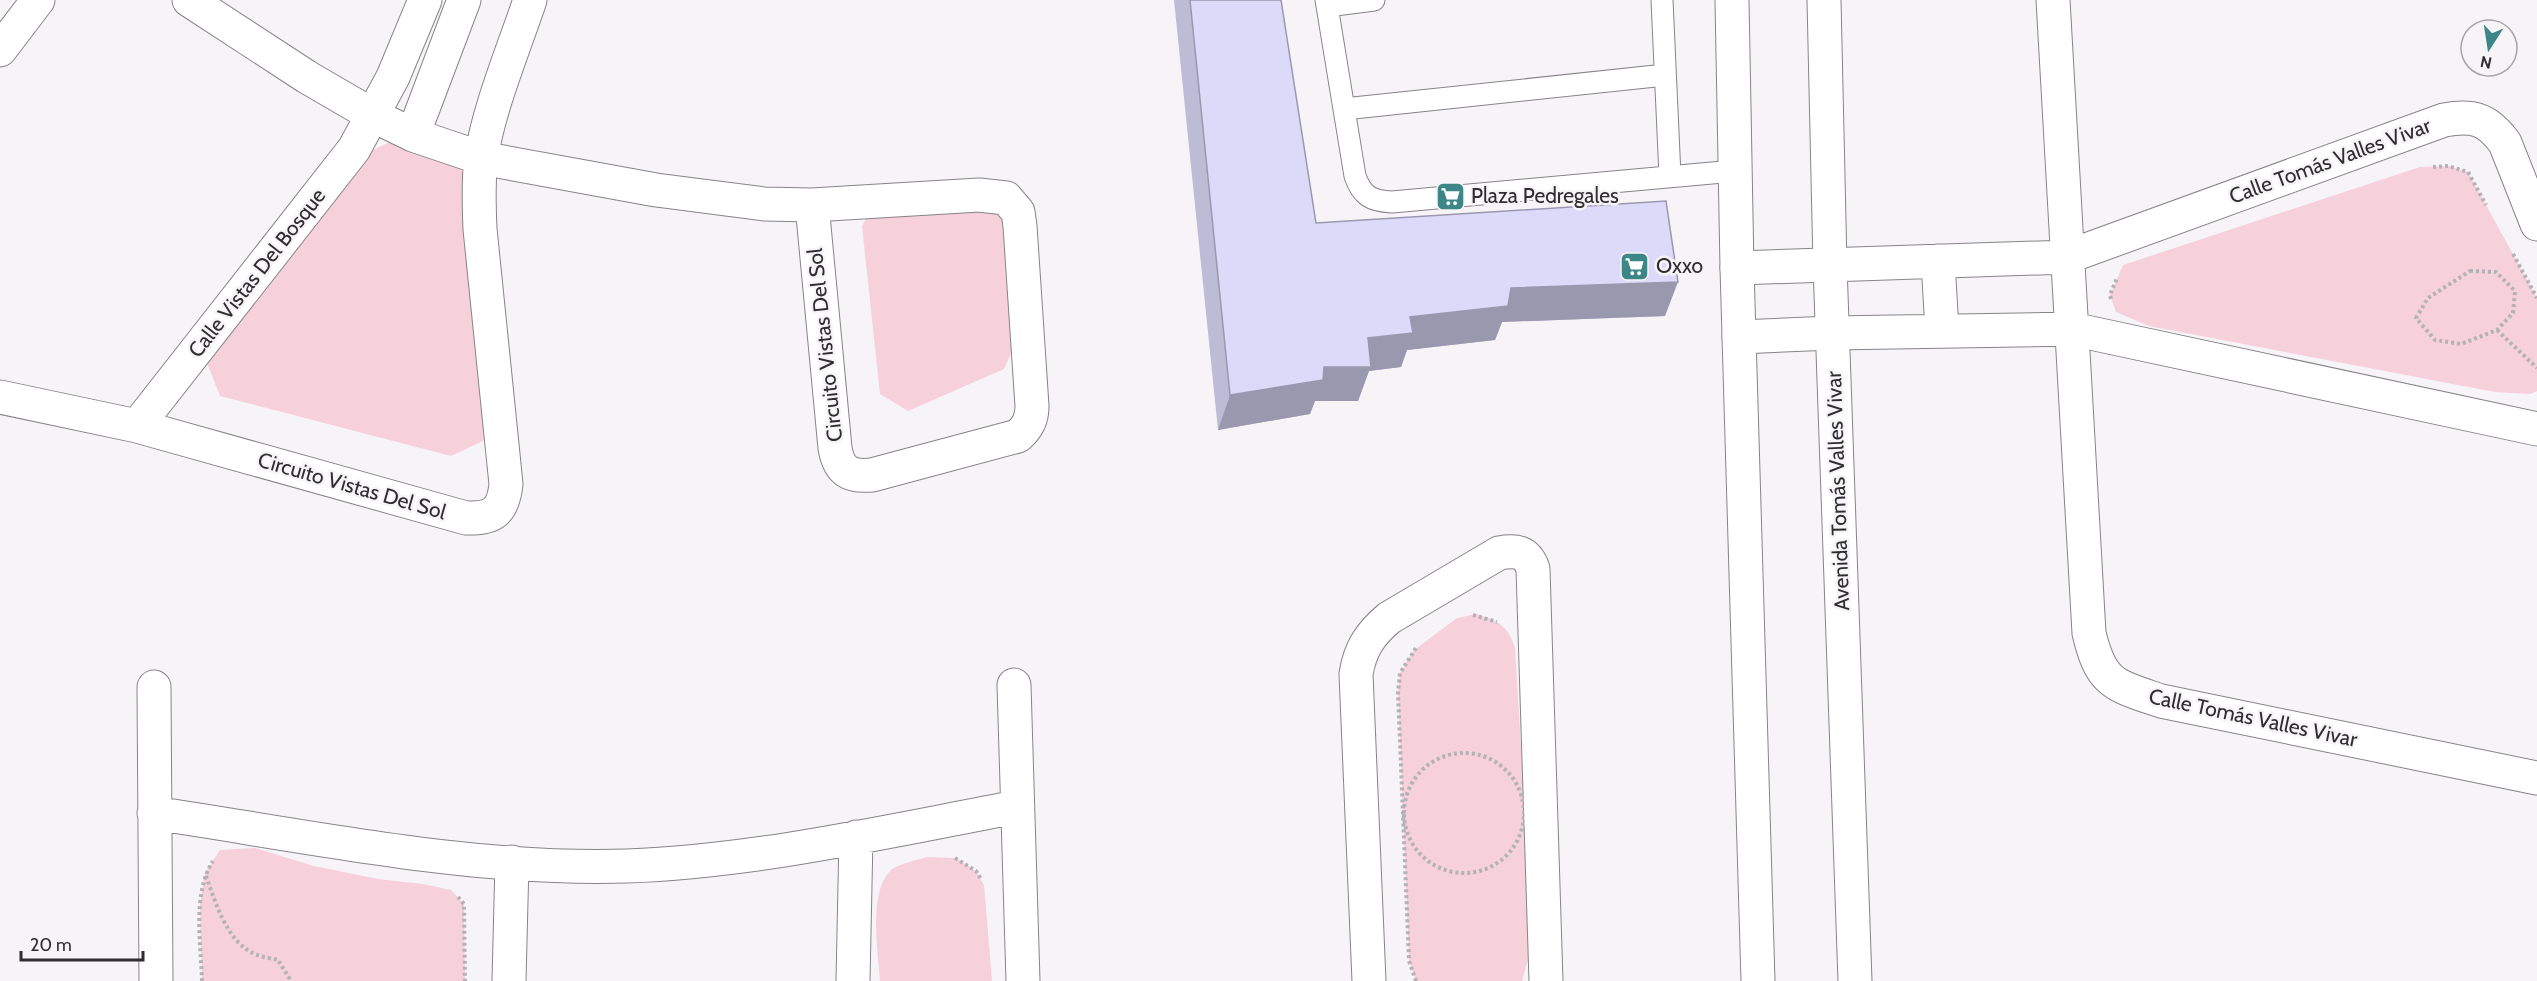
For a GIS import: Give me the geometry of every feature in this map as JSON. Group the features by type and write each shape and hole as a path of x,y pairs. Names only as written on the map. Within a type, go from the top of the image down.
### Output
{"street":[{"path":"0,50 38,0"},
{"name":"Circuito Vistas Del Sol","path":"189,0 307,77 374,116 412,135 448,149 481,158 576,177 718,200 812,205 979,195 1006,198 1018,212 1020,226 1032,406 1032,417 1027,428 1018,436 872,475 858,476 846,472 837,462 834,448 812,205"},
{"path":"374,116 425,0"},
{"path":"412,135 464,0"},
{"name":"Circuito Vistas Del Sol","path":"0,397 136,426 466,518 484,518 498,510 505,497 506,484 480,229 479,189 481,158 491,118 530,0"},
{"path":"1732,0 1734,171 1758,981"},
{"name":"Avenida Tomás Valles Vivar","path":"1824,0 1832,333 1855,981"},
{"name":"Calle Tomás Valles Vivar","path":"2053,0 2089,633 2095,657 2107,678 2132,691 2160,701 2537,778"},
{"name":"Calle Vistas Del Bosque","path":"136,426 354,149 374,116"},
{"name":"Calle Tomás Valles Vivar","path":"1737,268 2067,257 2444,120 2465,116 2484,122 2497,131 2505,143 2537,224"},
{"path":"1938,261 1942,331"},
{"path":"1739,338 1832,333 2072,329 2537,429"},
{"path":"1369,981 1356,674 1358,658 1375,630 1389,618 1499,553 1512,551 1523,553 1530,560 1533,569 1546,981"},
{"path":"1014,685 1023,981"},
{"path":"154,687 156,981"},
{"path":"154,813 411,852 512,862 626,866 762,854 1017,807"},
{"path":"853,981 856,837"},
{"path":"510,981 512,862"}],"lane":[{"path":"1374,0 1327,3 1360,189 1367,197 1376,201 1392,202 1734,171"},
{"path":"1662,0 1670,176"},
{"path":"1344,109 1665,75"}],"path":[{"path":"2430,166 2448,166 2468,172 2491,214"},
{"path":"2508,246 2537,298"},
{"path":"2470,271 2496,272 2515,291 2513,313 2497,330 2461,344 2434,339 2416,318 2428,298 2470,271"},
{"path":"2113,304 2110,295 2118,275"},
{"path":"2497,330 2537,368"},
{"path":"1467,616 1476,614 1495,620 1502,626"},
{"path":"1416,981 1409,961 1398,693 1400,673 1413,651 1422,644"},
{"path":"1456,753 1477,754 1497,761 1512,776 1522,794 1525,815 1521,834 1512,850 1497,863 1480,871 1461,873 1442,869 1425,860 1413,845 1405,828 1403,809 1408,788 1419,771 1436,759 1456,753"},
{"path":"1522,779 1525,837"},
{"path":"202,981 200,906 205,873 215,858"},
{"path":"946,858 956,858 976,871 984,885"},
{"path":"205,873 217,905 233,936 250,952 278,960 291,981"},
{"path":"451,890 464,904 465,981"}],"shaded area":[{"path":"392,141 457,163 470,184 489,438 451,456 220,396 203,353 371,151"},
{"path":"2448,166 2468,172 2537,298 2537,391 2530,394 2495,392 2149,326 2116,312 2110,295 2123,265 2420,167"},
{"path":"872,208 1001,210 1014,347 1004,369 908,411 880,394 862,226"},
{"path":"1476,614 1501,625 1509,634 1515,648 1525,815 1528,960 1522,981 1416,981 1409,961 1398,693 1400,673 1413,651 1457,618"},
{"path":"255,848 314,866 451,890 464,904 465,981 202,981 200,906 205,873 220,850"},
{"path":"927,857 956,858 976,871 984,885 992,981 880,981 876,923 879,893 891,870"}],"building":[{"path":"1190,0 1281,0 1316,223 1666,201 1678,282 1511,288 1508,306 1410,317 1413,333 1368,338 1371,367 1324,367 1323,380 1230,395"}],"place":[{"name":"Plaza Pedregales","path":"1450,196"},
{"name":"Oxxo","path":"1635,266"}]}
